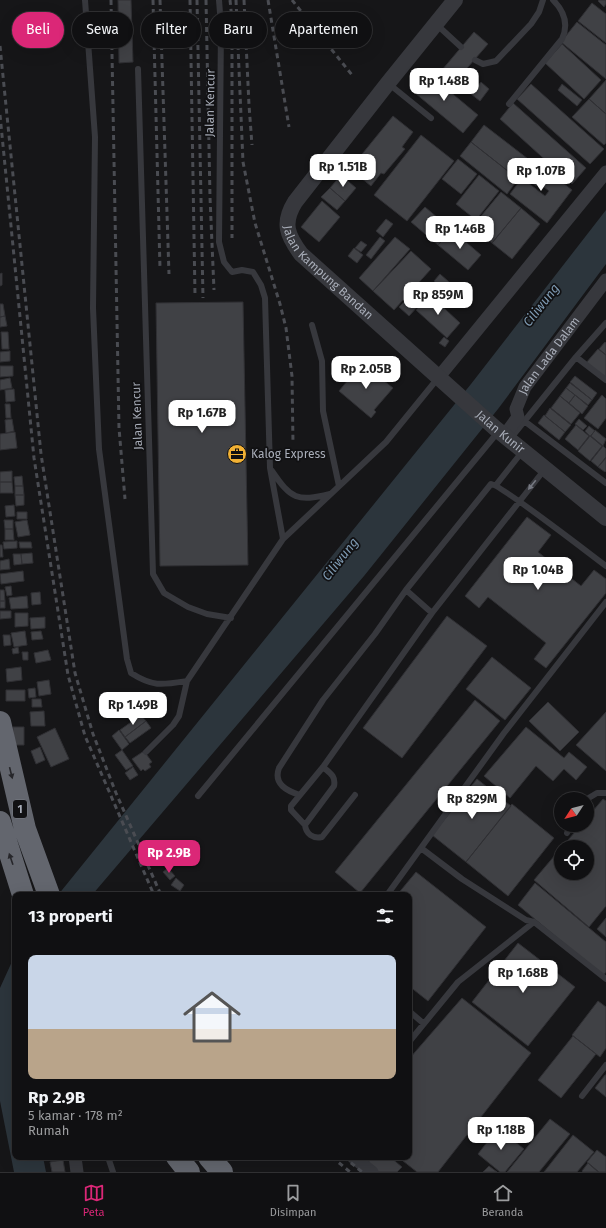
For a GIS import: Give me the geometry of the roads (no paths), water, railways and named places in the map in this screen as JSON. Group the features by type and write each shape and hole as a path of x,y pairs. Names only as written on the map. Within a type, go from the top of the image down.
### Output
{"highway":[{"name":"1","path":"0,722 25,829 48,892"},
{"name":"1","path":"0,822 22,892"},
{"path":"179,1160 189,1172"},
{"path":"212,1160 222,1172"}],"street":[{"name":"Jalan Kampung Bandan","path":"450,2 436,24 295,202 288,214 287,224 292,243 301,254 451,390"},
{"path":"438,378 606,172"},
{"name":"Jalan Lada Dalam","path":"502,434 522,419 516,409 525,387 606,280"},
{"name":"Jalan Kunir","path":"451,390 502,434 606,518"},
{"name":"Jalan Kunir","path":"548,470 569,482 606,511"},
{"path":"75,1160 77,1172"},
{"path":"357,1160 372,1172"}],"lane":[{"path":"85,0 95,137 93,308 99,449 127,659 131,673 146,682 167,684 187,681"},
{"name":"Jalan Kencur","path":"219,0 221,26 219,242 224,262 232,272 242,270 253,272 261,285 265,298 270,468 283,539"},
{"path":"474,60 483,64 496,60 536,18 543,0"},
{"path":"509,104 562,39 566,30 566,22 560,7 553,0"},
{"path":"436,24 461,47"},
{"name":"Jalan Kencur","path":"138,69 153,574 164,593 188,607 207,614 231,618"},
{"path":"388,83 431,118"},
{"path":"606,323 522,419 606,483"},
{"path":"312,325 322,361 323,411 340,486"},
{"path":"576,356 606,380"},
{"path":"146,752 174,725 179,716 187,681 283,539 386,442 438,378"},
{"path":"198,796 502,434"},
{"path":"496,485 523,451"},
{"path":"270,468 285,490 294,496 311,498 332,493"},
{"path":"355,795 322,837 317,838 310,836 306,831 305,825 291,810 291,806 323,767 432,613 519,502 548,470"},
{"path":"300,795 285,789 280,784 277,778 279,768 323,700 375,634 406,590 482,493 491,484 496,485 606,566"},
{"path":"406,590 432,613"},
{"path":"389,892 504,733 606,602"},
{"path":"305,825 334,786 333,776 323,767"},
{"path":"594,795 597,793 606,793"},
{"path":"421,848 462,879 526,920 534,922 606,979"},
{"path":"412,1038 458,982 534,922"},
{"path":"412,1014 423,1023"},
{"path":"582,1096 606,1065"},
{"path":"109,1160 113,1172"}],"water":[{"name":"Ciliwung","path":"606,210 606,264 498,409 364,576 95,892 60,892 471,384"},
{"path":"12,962 12,1160 44,1160 46,1172 14,1172 0,1101 0,988"}],"railway":[{"path":"111,0 119,428 125,499"},
{"path":"153,0 160,268"},
{"path":"160,0 169,274"},
{"path":"190,0 195,295"},
{"path":"197,0 203,298"},
{"path":"206,0 210,197 214,290"},
{"path":"230,0 232,20 232,238"},
{"path":"236,0 243,162 255,223 286,328 292,376 293,443"},
{"path":"244,0 252,145"},
{"path":"268,0 289,127"},
{"path":"292,0 352,75"},
{"path":"0,46 41,454 75,673 93,734 116,793 160,892"},
{"path":"0,115 34,458 68,675 85,736 153,892"},
{"path":"336,1160 350,1172"},
{"path":"348,1160 362,1172"}],"place":[{"name":"Kalog Express","path":"237,454"}]}
